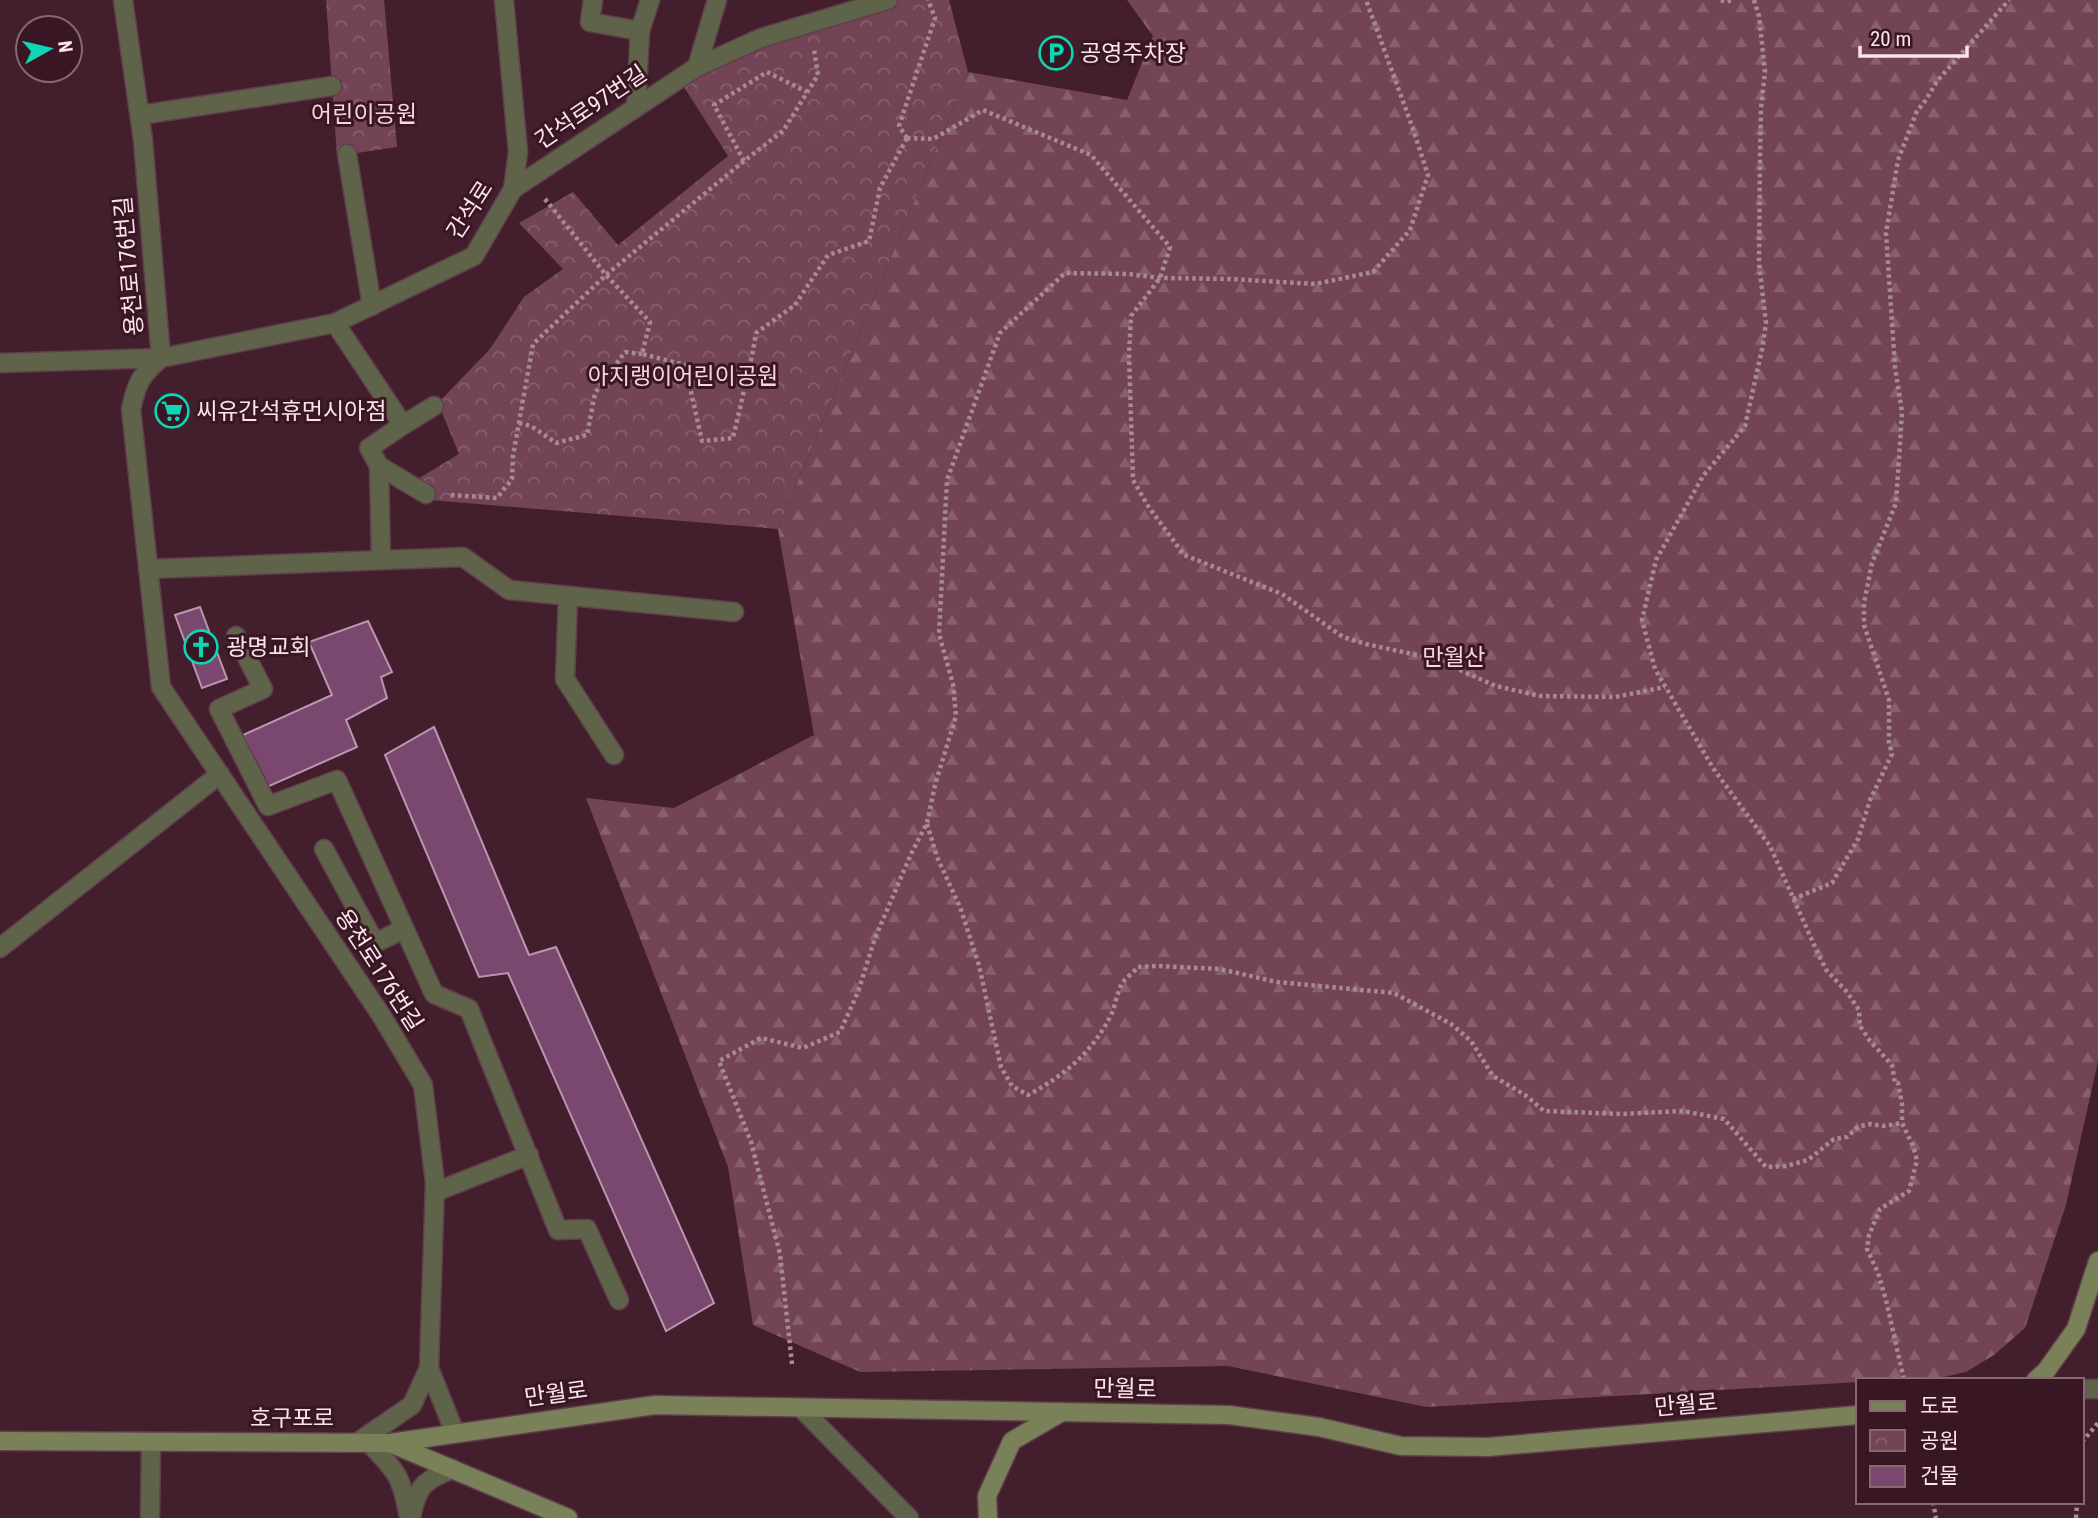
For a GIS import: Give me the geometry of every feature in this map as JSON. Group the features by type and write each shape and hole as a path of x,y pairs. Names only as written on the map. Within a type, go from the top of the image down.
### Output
{"street":[{"name":"용천로176번길","path":"123,0 139,115 161,358 144,373 131,409 162,687 381,1015 423,1086 435,1192 429,1368 455,1433"},
{"name":"간석로","path":"0,363 161,358 335,323 474,256 513,189 518,152 504,0"},
{"path":"593,0 590,23 640,31"},
{"path":"636,106 640,31 650,0"},
{"path":"697,66 717,0"},
{"name":"간석로97번길","path":"513,189 697,66 761,38 888,0"},
{"path":"139,115 332,86"},
{"path":"347,154 372,306"},
{"path":"335,323 403,425"},
{"path":"381,560 379,466 369,448 434,406"},
{"path":"379,466 426,494"},
{"path":"148,569 463,556 509,590 734,612"},
{"path":"568,596 565,679 614,755"},
{"path":"236,636 263,689 219,709 268,806 337,780 434,993 469,1009 558,1230 587,1229 619,1300"},
{"path":"0,948 220,774"},
{"path":"324,849 375,943 404,929"},
{"path":"435,1192 529,1155"},
{"path":"2038,1378 2076,1329 2098,1261"},
{"path":"410,1518 403,1486 391,1466 363,1442 412,1405 429,1368"},
{"name":"만월로","path":"390,1443 655,1405 1229,1415 1319,1427 1401,1446 1463,1447 1502,1446 1856,1415"},
{"path":"801,1408 909,1518"},
{"path":"988,1518 987,1496 1012,1441 1062,1412"},
{"name":"호구포로","path":"0,1441 390,1443 568,1518"},
{"path":"150,1518 151,1442"},
{"path":"410,1518 415,1500 423,1486 432,1476 453,1469"}],"path":[{"path":"907,138 899,126 934,18 928,0"},
{"path":"792,1364 780,1254 751,1142 719,1061 761,1038 803,1048 840,1032 858,992 875,938 927,823 935,785 956,716 953,684 939,634 947,480 1000,333 1065,272 1315,284 1373,272 1410,230 1427,175 1366,0"},
{"path":"1721,0 1731,0"},
{"path":"1754,0 1759,16 1765,72 1761,108 1759,264 1766,323 1762,349 1745,426 1703,476 1656,560 1642,620 1655,669 1665,687 1713,768 1770,846 1827,971 1847,992 1859,1010 1860,1026 1892,1065 1902,1104 1902,1123 1917,1160 1909,1191 1880,1209 1869,1235 1867,1249 1878,1273 1904,1378"},
{"path":"1793,899 1832,883 1858,839 1870,800 1892,754 1889,742 1889,700 1864,625 1864,603 1872,563 1896,503 1902,412 1895,367 1886,233 1898,160 1917,111 1937,80 2009,0"},
{"path":"426,494 497,498 512,479 513,456 533,344 606,275 783,131 818,75 811,23"},
{"path":"744,161 714,106 767,72 807,92"},
{"path":"907,138 933,139 983,110 1091,155 1170,247 1160,278 1131,316 1129,354 1133,480 1148,506 1184,555 1282,594 1343,637 1435,659 1496,686 1540,696 1615,697 1665,687"},
{"path":"519,423 531,426 556,443 587,435 595,393 625,352 685,365 702,441 733,438 756,333 795,305 828,256 869,241 880,188 907,138"},
{"path":"532,176 550,206 606,275 650,322 642,354"},
{"path":"927,823 937,857 960,907 979,964 1001,1067 1012,1086 1028,1095 1055,1080 1091,1047 1112,1013 1122,983 1138,967 1157,966 1220,969 1277,982 1394,993 1451,1024 1471,1041 1493,1076 1525,1095 1544,1111 1621,1114 1683,1111 1724,1119 1766,1167 1786,1166 1808,1160 1834,1139 1847,1137 1858,1127 1902,1123"},
{"path":"2084,1440 2098,1423"}],"green space":[{"name":"어린이공원","path":"326,0 384,0 397,147 337,156"},
{"name":"아지랭이어린이공원","path":"873,0 949,0 968,72 778,529 430,500 416,480 459,454 438,403 490,349 524,297 563,269 519,223 573,192 618,245 728,156 684,87 761,38"},
{"name":"만월산","path":"1127,0 2098,0 2098,1061 2066,1205 2025,1328 1994,1355 1966,1372 1940,1378 1856,1378 1856,1382 1426,1407 1228,1366 860,1372 753,1325 728,1167 586,798 674,808 814,735 778,529 968,72 1127,100 1153,36"}],"building":[{"name":"광명교회","path":"200,607 227,679 202,688 175,615"},
{"path":"368,621 392,672 381,677 387,698 346,720 357,747 267,787 243,735 332,695 309,642"},
{"path":"434,727 529,955 556,947 714,1303 666,1331 508,973 479,977 385,755"}],"place":[{"name":"공영주차장","path":"1056,53"},
{"name":"씨유간석휴먼시아점","path":"172,411"},
{"name":"광명교회","path":"201,647"}]}
